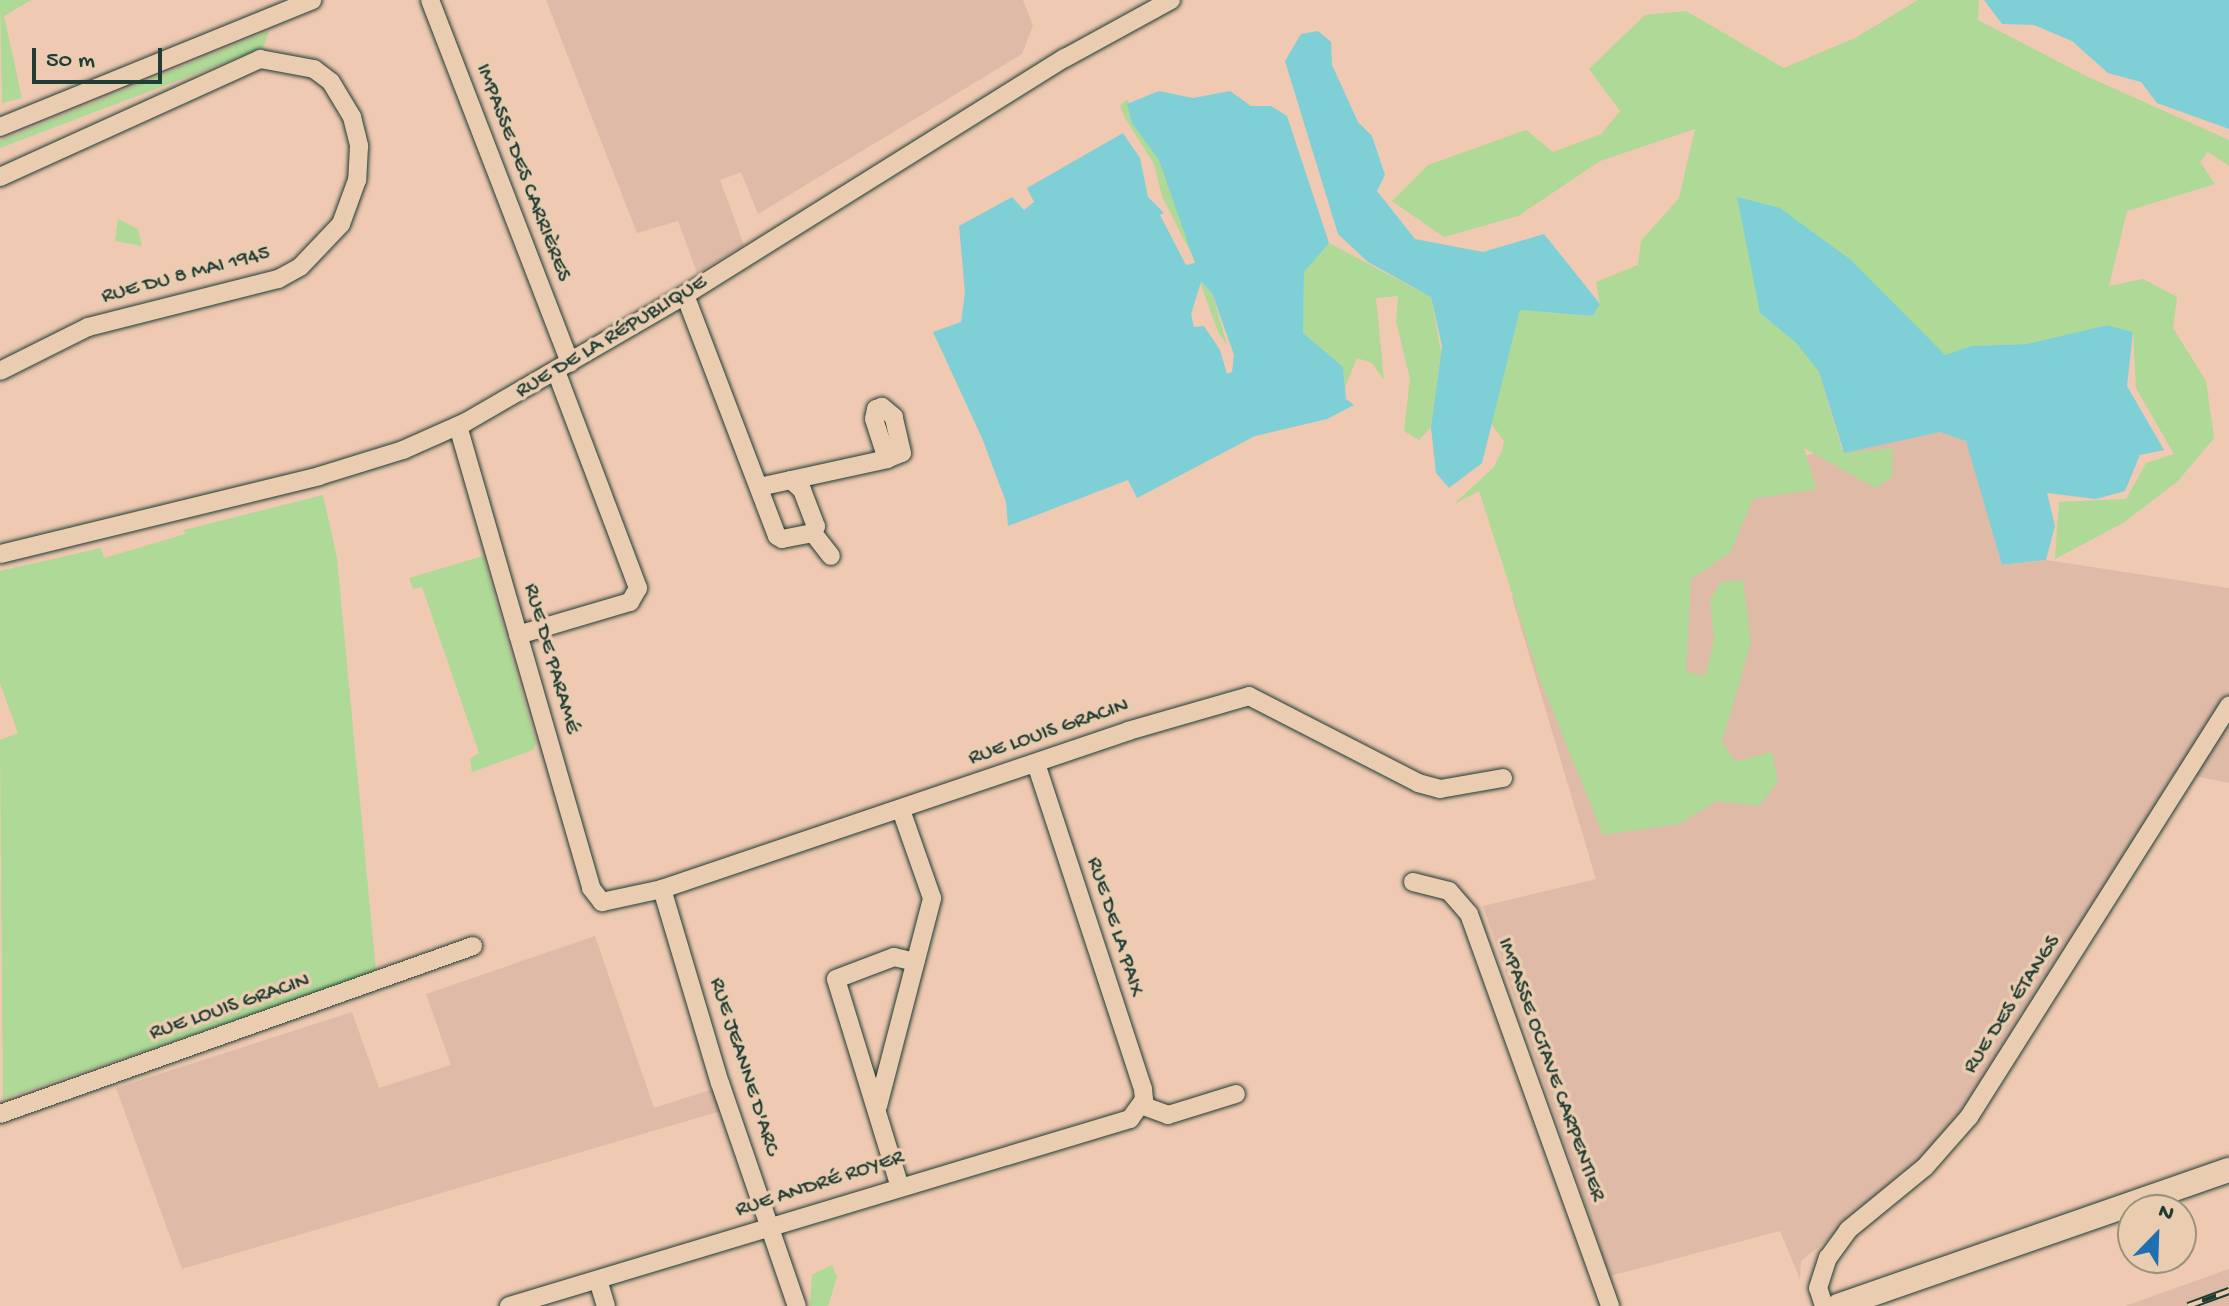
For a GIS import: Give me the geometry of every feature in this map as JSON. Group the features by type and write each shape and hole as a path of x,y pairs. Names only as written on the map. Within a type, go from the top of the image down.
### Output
{"main road":[{"path":"1838,1306 2229,1170"}],"street":[{"path":"0,127 312,0"},
{"name":"IMPASSE DES CARRIÈRES","path":"430,0 563,367 638,588 630,602 518,635"},
{"name":"RUE DE LA RÉPUBLIQUE","path":"0,554 319,476 458,426 685,295 1065,58 1171,0"},
{"name":"RUE DU 8 MAI 1945","path":"0,177 260,59 314,69 331,82 352,117 359,146 357,180 341,224 300,267 278,279 88,327 0,371"},
{"path":"685,295 777,536 782,539 813,533"},
{"name":"RUE DE PARAMÉ","path":"458,426 591,888 602,902"},
{"path":"759,487 887,459"},
{"path":"791,480 802,490 816,526 813,533"},
{"path":"813,533 831,556"},
{"name":"RUE LOUIS GRACIN","path":"602,902 662,889 1036,763 1249,696 1418,783 1440,789 1503,778"},
{"name":"RUE DES ÉTANGS","path":"1824,1306 1818,1288 1828,1258 1848,1230 1925,1167 1969,1117 2229,705"},
{"name":"RUE DE LA PAIX","path":"1036,763 1143,1089 1141,1105"},
{"path":"878,1106 932,898 901,810"},
{"name":"IMPASSE OCTAVE CARPENTIER","path":"1413,882 1449,891 1469,914 1610,1306"},
{"name":"RUE JEANNE D'ARC","path":"662,889 720,1083 772,1225 797,1306"},
{"name":"RUE LOUIS GRACIN","path":"0,1114 473,946"},
{"path":"899,1184 878,1106 836,979 894,957 915,962"},
{"path":"1141,1105 1168,1115 1236,1094"},
{"name":"RUE ANDRÉ ROYER","path":"509,1306 899,1184 1130,1119 1141,1105"},
{"path":"598,1280 606,1306"}],"shaded area":[{"path":"546,0 1023,0 1033,25 1022,54 758,214 741,172 720,180 744,245 697,273 678,221 637,233"},
{"path":"1963,428 2003,565 2046,560 2229,588 2229,783 2175,772 1994,1074 1910,1173 1801,1261 1800,1279 1780,1231 1610,1276 1483,906 1596,879 1512,597 1720,532 1796,457"},
{"path":"595,936 654,1108 713,1089 721,1111 182,1269 116,1088 352,1012 379,1088 451,1065 426,994"},
{"path":"2229,1269 2229,1306 2125,1306 2170,1290"}],"green space":[{"path":"0,0 31,0 4,16 22,98 2,103"},
{"path":"1918,0 1979,0 1978,20 2086,76 2229,140 2229,166 2208,152 2200,162 2215,184 2127,211 2109,286 2143,279 2177,297 2173,328 2206,381 2214,438 2178,481 2123,523 2055,559 2059,502 2126,499 2146,463 2174,454 2136,388 2133,332 2107,325 2027,344 1971,346 1945,356 1930,343 1760,313 1797,344 1819,372 1843,453 1893,448 1892,477 1875,488 1804,448 1817,489 1753,499 1730,553 1691,579 1686,672 1705,676 1714,640 1710,599 1721,582 1743,580 1751,642 1722,742 1735,761 1772,752 1778,781 1759,806 1717,801 1679,824 1603,835 1540,680 1479,491 1454,504 1494,467 1502,451 1504,441 1491,423 1520,310 1593,316 1600,304 1596,282 1638,265 1641,241 1679,198 1695,129 1600,161 1518,216 1444,237 1392,201 1428,165 1526,130 1553,152 1601,134 1620,111 1589,69 1645,15 1686,11 1784,68 1855,38"},
{"path":"269,31 263,48 0,148 0,141"},
{"path":"1127,99 1164,161 1196,263 1162,196 1154,164 1125,118 1120,106"},
{"path":"118,219 138,229 142,246 115,241"},
{"path":"1329,243 1431,297 1441,352 1431,427 1419,440 1404,431 1410,379 1396,321 1398,296 1376,298 1384,380 1372,363 1357,358 1345,387 1343,367 1303,333 1304,272"},
{"path":"1200,282 1212,293 1227,345 1218,332"},
{"path":"323,495 337,558 376,972 3,1099 0,740 18,733 0,683 0,571 101,548 104,558 185,534 184,530"},
{"path":"483,556 536,743 533,750 472,772 470,759 479,753 422,587 413,589 409,578"},
{"path":"832,1265 837,1277 828,1306 810,1306 812,1275"}],"water":[{"path":"1984,0 2229,0 2229,129 2157,103 2141,82 2108,73 2072,41 2034,25 2002,24"},
{"path":"1318,31 1331,42 1332,65 1358,122 1372,136 1385,175 1377,191 1415,239 1483,252 1544,234 1600,304 1593,316 1520,310 1482,463 1449,488 1436,473 1431,427 1442,346 1431,297 1368,262 1338,234 1285,61 1301,34"},
{"path":"1159,91 1193,98 1230,91 1251,106 1271,106 1287,116 1329,243 1304,272 1303,333 1343,367 1346,399 1354,405 1327,419 1255,436 1137,498 1128,480 1008,526 1006,502 982,438 933,332 961,322 965,292 959,226 1012,197 1024,210 1034,202 1027,188 1123,133 1140,158 1148,197 1164,213 1160,215 1186,265 1195,263 1159,160 1132,123 1127,104","holes":["1201,282 1212,293 1234,355 1232,372 1227,374 1220,350 1204,326 1194,327 1191,314"]},
{"path":"1737,197 1780,208 1851,260 1945,355 1971,346 2027,344 2107,325 2133,332 2127,386 2164,450 2140,455 2125,491 2096,499 2047,493 2055,526 2046,560 2002,565 1966,441 1940,432 1844,453 1819,372 1797,344 1760,313"}],"railway":[{"path":"2188,1306 2229,1291"}]}
